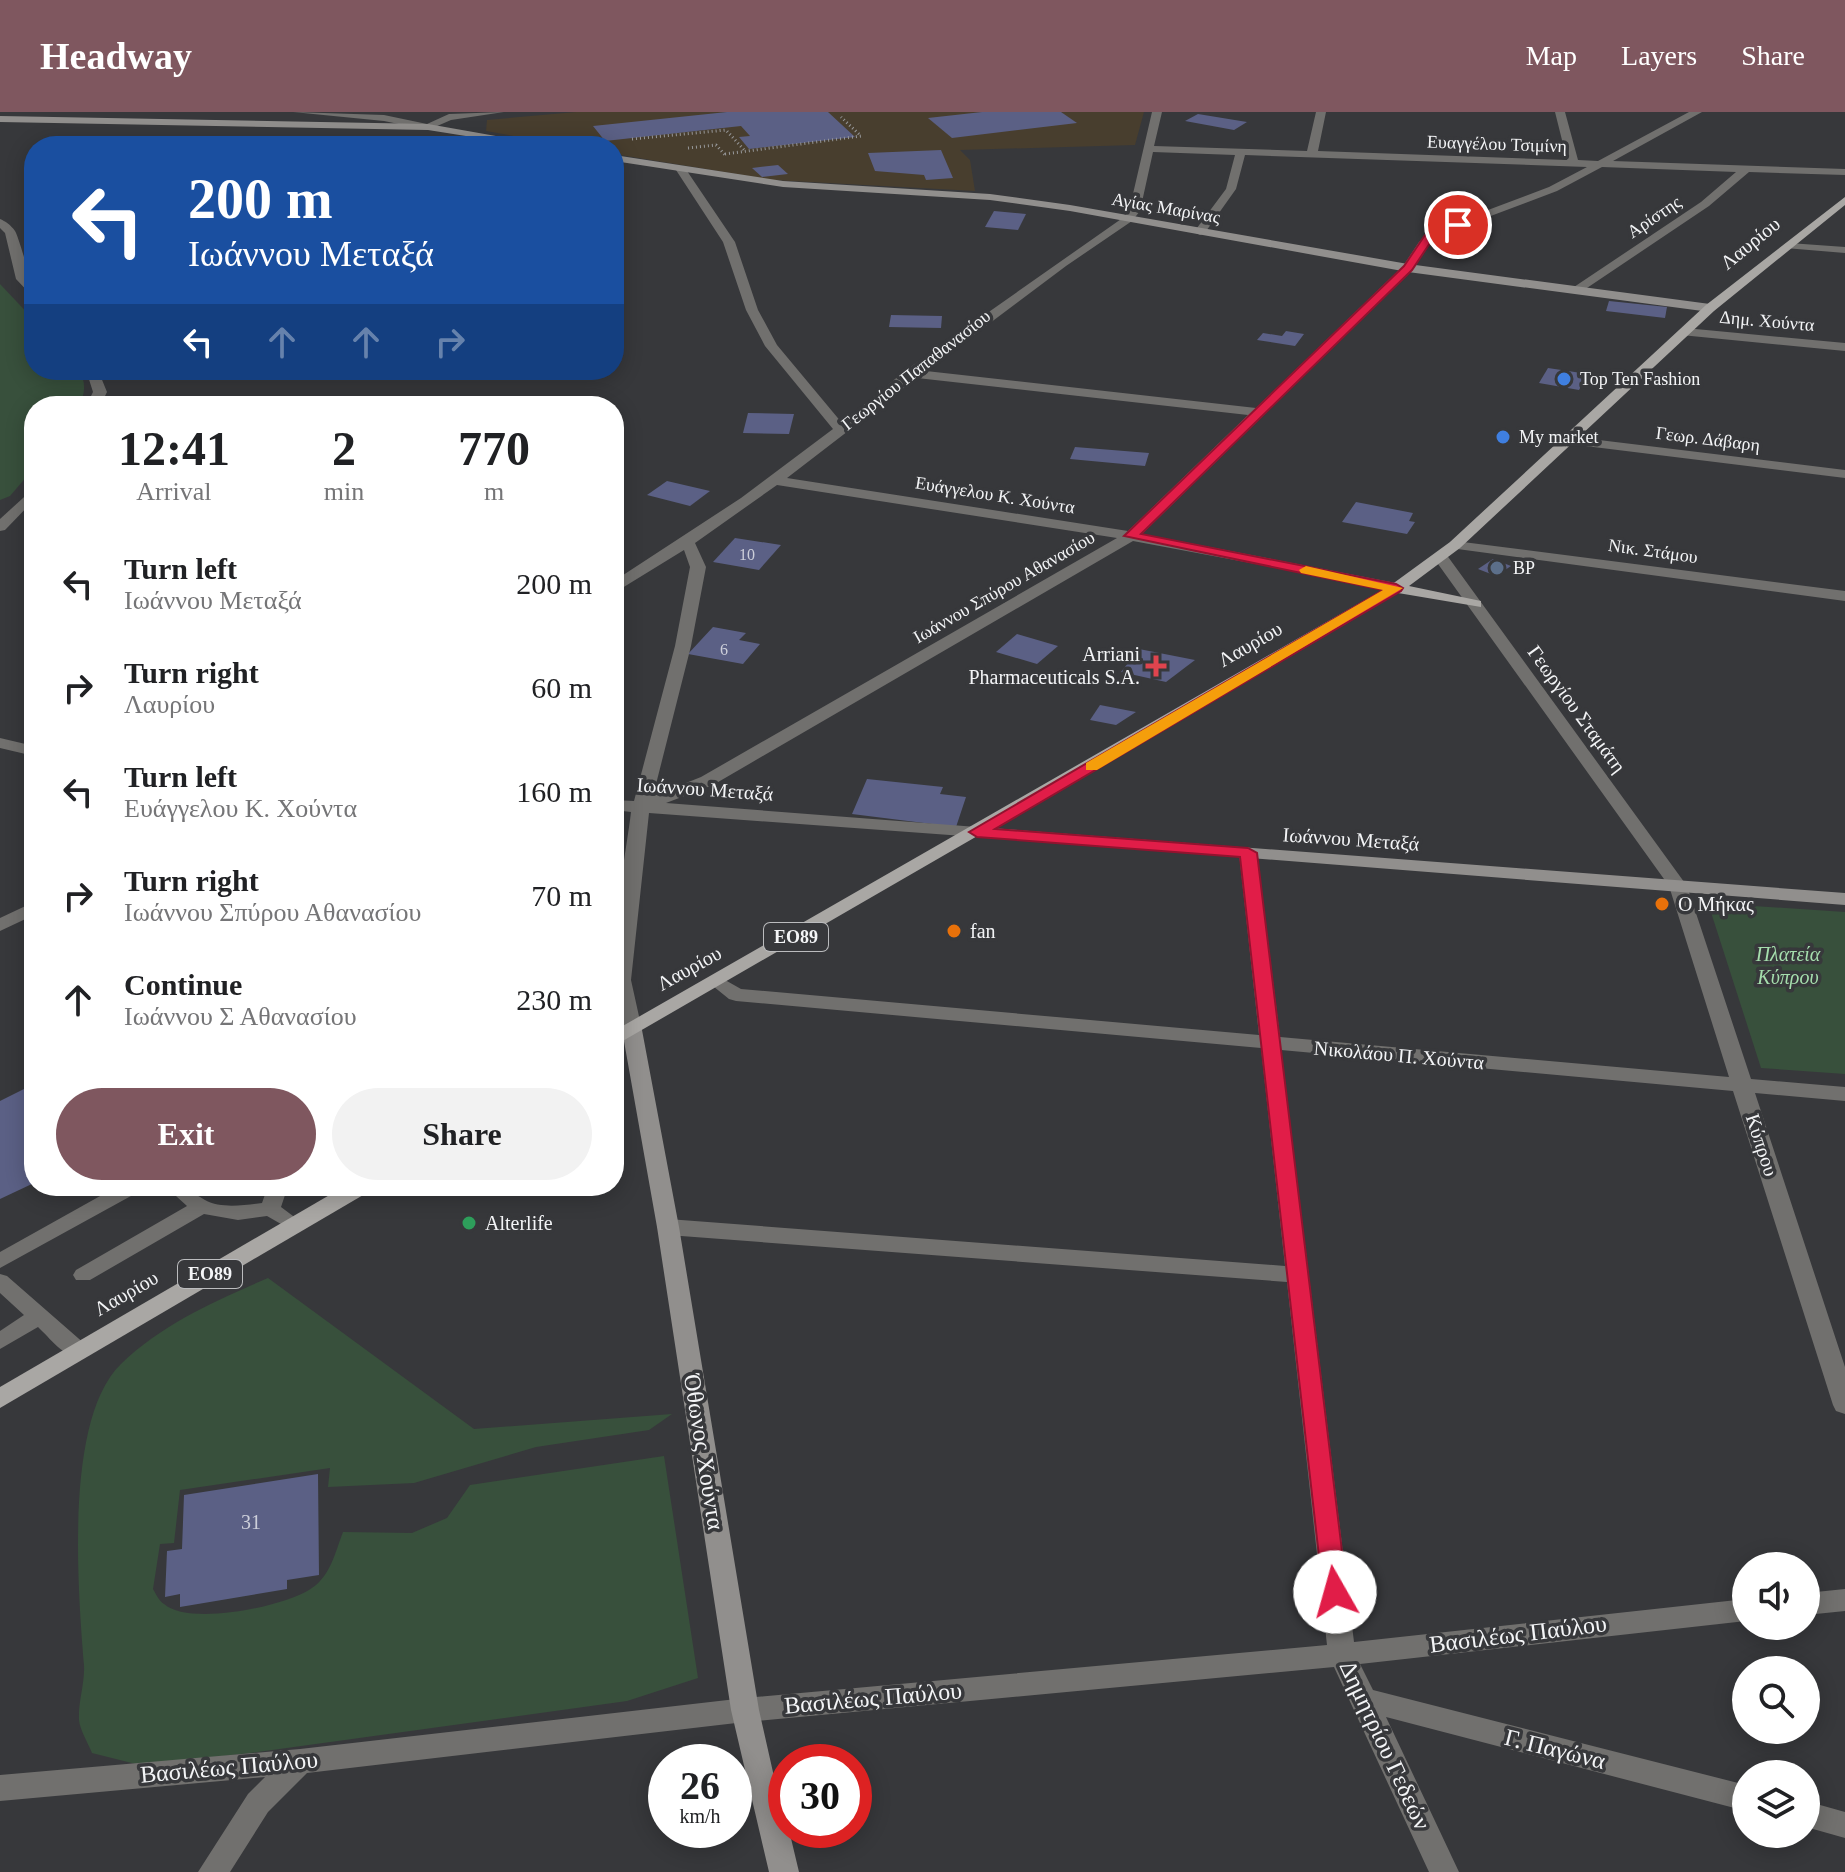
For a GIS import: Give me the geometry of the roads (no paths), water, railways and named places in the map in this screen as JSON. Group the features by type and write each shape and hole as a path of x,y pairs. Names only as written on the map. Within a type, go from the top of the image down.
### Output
{"main road":[{"name":"Λαυρίου","path":"624,1034 1396,588 1455,545 1710,308 1845,200"},
{"path":"1396,588 1475,604"},
{"name":"Λαυρίου","path":"0,1399 345,1196"}],"street":[{"path":"298,112 384,118 485,136"},
{"path":"428,127 431,112"},
{"path":"0,119 428,127 449,117 499,112"},
{"path":"1128,219 1134,211 1157,112"},
{"path":"1312,154 1321,112"},
{"path":"1560,112 1573,162"},
{"name":"Ιωάννου Σπύρου Αθανασίου","path":"641,807 707,781 1131,536 1408,268 1423,244 1436,233 1495,214 1604,163 1697,112"},
{"name":"Ευαγγέλου Τσιμίνη","path":"1148,149 1845,172"},
{"path":"1200,232 1231,189 1241,152"},
{"name":"Αγίας Μαρίνας","path":"624,160 783,184 990,197 1408,268 1710,308"},
{"name":"Αρίστης","path":"1578,290 1705,204 1746,169"},
{"path":"681,170 729,242 752,310 771,346 840,429"},
{"name":"Γεωργίου Παπαθανασίου","path":"624,582 689,544 1045,273 1128,219"},
{"path":"0,222 10,232 24,282"},
{"path":"1789,246 1845,250"},
{"name":"Δημ. Χούντα","path":"1685,332 1845,347"},
{"path":"911,373 1257,412"},
{"name":"Γεωρ. Δάβαρη","path":"1566,440 1845,474"},
{"name":"Ευάγγελου Κ. Χούντα","path":"775,480 1131,536 1396,588"},
{"path":"0,527 24,502"},
{"path":"624,954 641,807 683,646 698,567 689,544"},
{"name":"Νικ. Στάμου","path":"1455,545 1845,596"},
{"name":"Γεωργίου Σταμάτη","path":"1441,557 1678,886"},
{"path":"0,743 24,749"},
{"name":"Ιωάννου Μεταξά","path":"624,806 1845,899"},
{"name":"Δημητρίου Γεδεών","path":"1248,853 1342,1655 1444,1872"},
{"name":"Κύπρου","path":"1678,886 1845,1405"},
{"path":"0,925 24,913"},
{"name":"Νικολάου Π. Χούντα","path":"718,982 736,995 1845,1094"},
{"name":"Όθωνος Χούντα","path":"624,1039 668,1227 745,1710 784,1872"},
{"path":"668,1227 1297,1275"},
{"path":"1820,1603 1845,1600"},
{"name":"Βασιλέως Παύλου","path":"0,1788 300,1761 745,1710 1342,1655 1732,1612"},
{"name":"Γ. Παγώνα","path":"1364,1700 1732,1794"},
{"path":"213,1872 258,1803 300,1761"},
{"path":"1820,1818 1845,1825"}],"lane":[{"path":"0,1261 115,1196"},
{"path":"187,1196 201,1207 238,1213 270,1209 295,1225"},
{"path":"270,1209 275,1196"},
{"path":"83,1275 201,1207"},
{"path":"0,1281 78,1351"},
{"path":"0,1341 39,1316"}],"place":[{"name":"Top Ten Fashion","path":"1564,379"},
{"name":"My market","path":"1503,437"},
{"name":"BP","path":"1497,568"},
{"name":"Arriani Pharmaceuticals S.A.","path":"1156,666"},
{"name":"Ο Μήκας","path":"1662,904"},
{"name":"fan","path":"954,931"},
{"name":"Alterlife","path":"469,1223"}],"park label":[{"name":"Πλατεία Κύπρου","path":"1788,966"}]}
